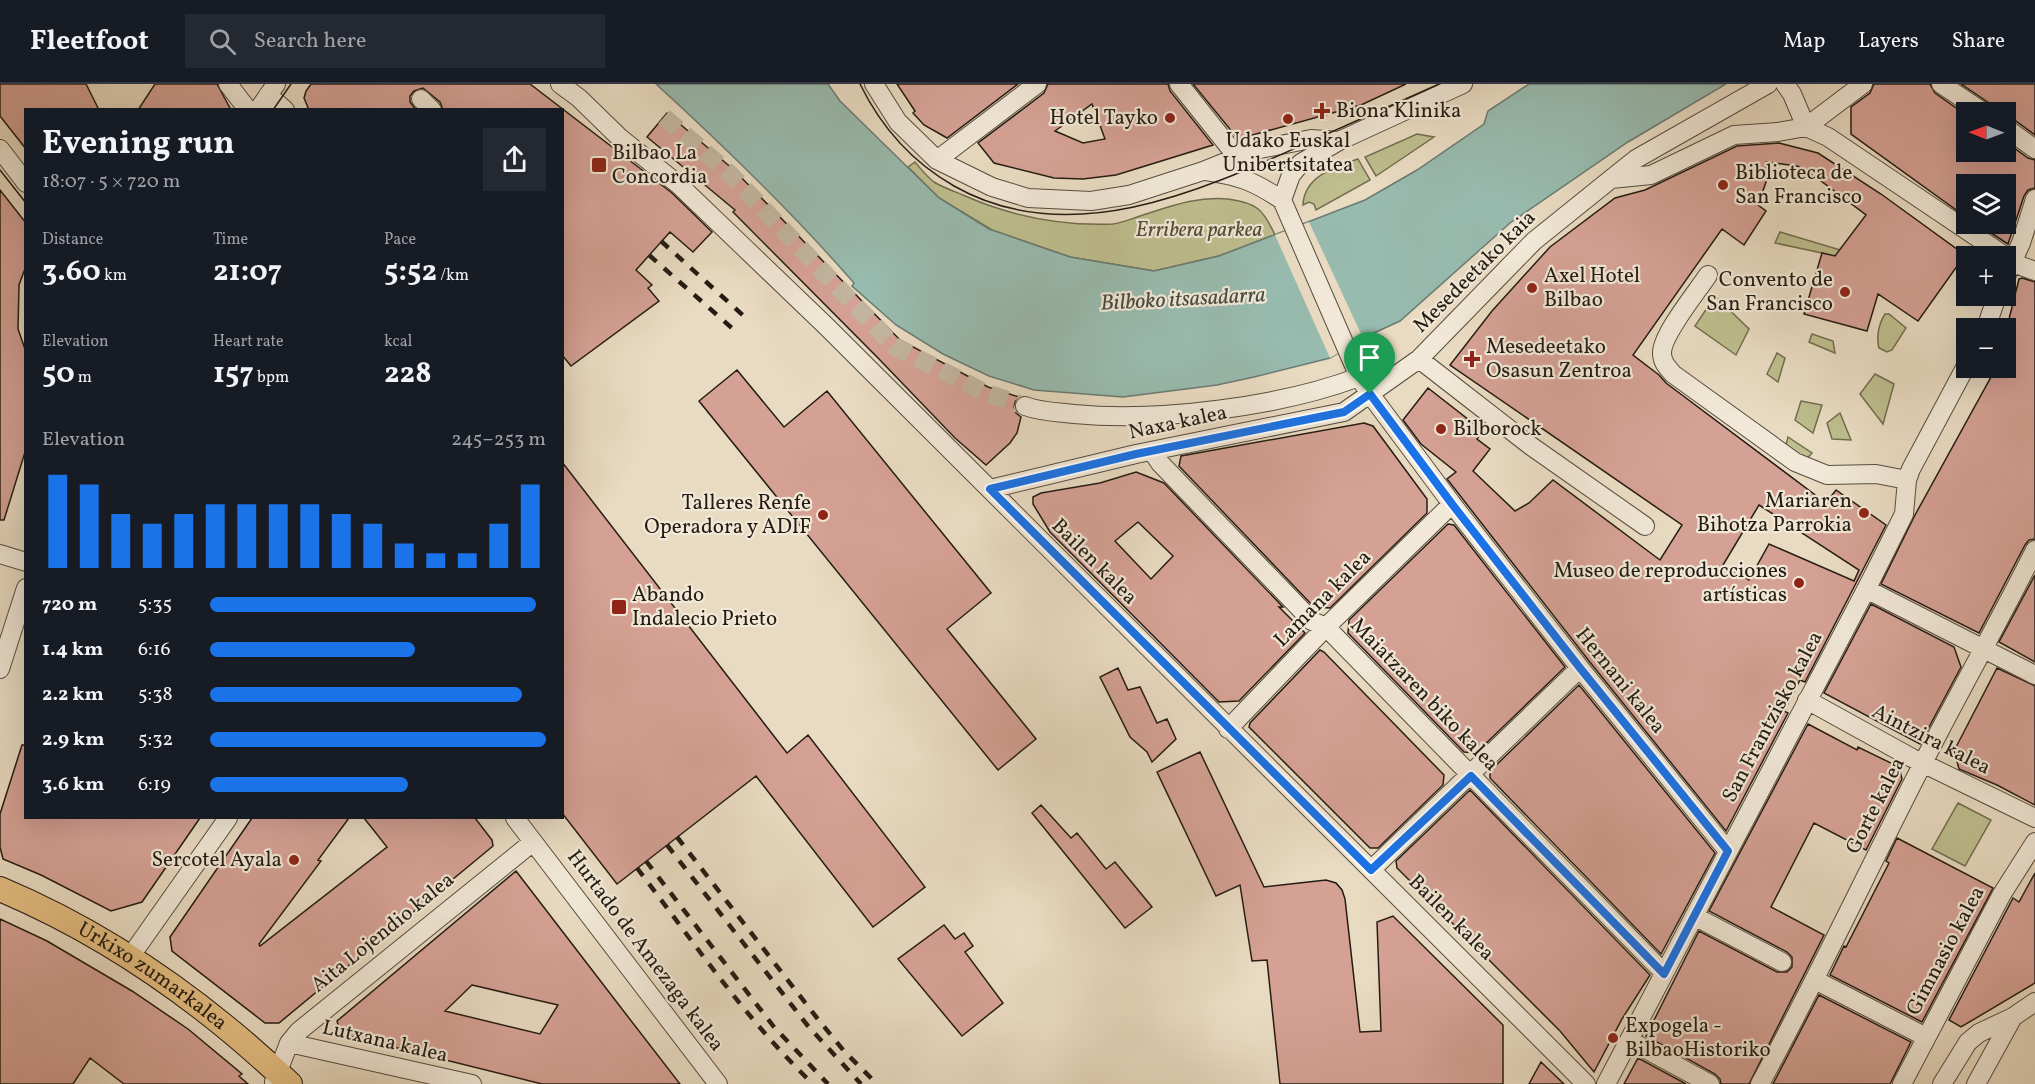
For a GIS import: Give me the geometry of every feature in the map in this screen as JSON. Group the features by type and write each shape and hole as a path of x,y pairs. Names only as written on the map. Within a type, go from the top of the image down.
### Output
{"main road":[{"name":"Urkixo zumarkalea","path":"0,889 39,906 130,957 203,1008 281,1080"}],"street":[{"path":"228,84 246,108"},
{"name":"Bailen kalea","path":"560,84 579,98 612,132 679,185 826,326 1586,1084"},
{"path":"874,84 898,122 937,160 992,187 1028,198 1091,201 1128,195 1203,171 1255,150 1311,140 1339,141"},
{"path":"937,160 1037,84"},
{"path":"1179,84 1238,158"},
{"path":"1203,171 1231,175 1257,183 1282,200 1291,175 1301,163 1339,141 1463,84"},
{"name":"Mesedeetako kaia","path":"1370,394 1419,359 1534,241 1636,159 1768,84"},
{"path":"1611,179 1651,175 1734,135 1778,132 1806,127 1863,84"},
{"path":"1941,84 1968,102"},
{"path":"1789,89 1806,127 1828,137 1983,246"},
{"path":"267,96 282,108"},
{"path":"2016,135 2035,149"},
{"path":"0,149 24,180"},
{"path":"2014,246 2035,199"},
{"name":"Hernani kalea","path":"1282,200 1355,369 1370,394 1452,504 1580,668 1728,851"},
{"path":"2016,266 2035,271"},
{"path":"1708,275 1666,338 1662,352 1665,365 1673,374 1795,462 1827,475 1875,474 1907,480"},
{"path":"1419,359 1531,446 1645,526"},
{"path":"1025,405 1038,411 1112,418 1174,414 1245,405 1330,387 1355,369"},
{"name":"San Frantzisko kalea","path":"1606,1084 1904,514 1907,480 1960,378"},
{"name":"Naxa kalea","path":"990,489 1070,468 1344,412 1370,394"},
{"name":"Maiatzaren biko kalea","path":"1152,451 1160,463 1312,621 1326,627 1664,974"},
{"name":"Lamana kalea","path":"1228,729 1326,627 1452,504"},
{"name":"Gorte kalea","path":"1760,1084 1815,980 1923,763 2035,550"},
{"path":"0,554 24,561"},
{"path":"1866,589 2035,675"},
{"path":"0,669 24,594"},
{"path":"1371,870 1471,776 1580,668"},
{"name":"Aintzira kalea","path":"1807,700 1923,763 2035,818"},
{"path":"130,957 227,819"},
{"name":"Hurtado de Amezaga kalea","path":"516,819 718,1084"},
{"name":"Aita Lojendio kalea","path":"281,1080 289,1043 299,1031 533,842"},
{"name":"Gimnasio kalea","path":"1902,1084 2009,882 2035,843"},
{"path":"1694,916 1782,962"},
{"path":"1815,980 1926,1037"},
{"path":"1942,1084 1968,1042 1979,1033 2013,1017 2035,1002"},
{"path":"1976,1084 2013,1017"},
{"path":"1629,1040 1710,1084"},
{"name":"Lutxana kalea","path":"289,1043 472,1084"}],"green space":[{"path":"1417,134 1434,137 1376,176 1365,157"},
{"path":"1358,159 1370,180 1316,210 1314,204 1309,202 1303,205 1309,187 1322,174"},
{"name":"Erribera parkea","path":"915,162 937,184 999,209 1036,218 1074,223 1113,224 1183,203 1205,199 1228,199 1252,205 1258,209 1267,219 1275,235 1219,256 1154,271 1070,257 992,230 939,198 908,167"},
{"path":"1780,232 1887,264 1885,271 1822,253 1775,243"},
{"path":"1715,296 1749,329 1736,355 1695,326"},
{"path":"1885,314 1889,314 1906,328 1892,350 1887,352 1879,348 1878,339"},
{"path":"1812,334 1833,341 1835,353 1809,342"},
{"path":"1777,353 1785,358 1778,382 1767,374"},
{"path":"1875,374 1894,384 1883,424 1860,394"},
{"path":"1801,401 1822,405 1813,433 1795,420"},
{"path":"1840,413 1851,440 1832,439 1827,423"},
{"path":"1788,437 1812,453 1805,461 1785,449"},
{"path":"1958,803 1991,820 1965,866 1932,849"}],"water":[{"name":"Bilboko itsasadarra","path":"656,84 828,84 840,101 939,198 989,229 1070,257 1154,271 1219,256 1365,200 1417,170 1484,124 1488,111 1529,84 1726,84 1628,142 1510,223 1400,321 1363,338 1330,358 1217,385 1123,397 1034,390 989,376 943,354 896,325 852,286 854,283 831,257 758,180"}],"pier":[{"path":"1309,222 1363,338 1330,358 1275,235"}],"building":[{"path":"0,84 86,84 98,108 24,108 24,146 0,116"},
{"path":"155,84 217,84 230,108 139,108"},
{"path":"311,84 530,84 561,108 442,108 440,102 423,88 414,91 410,96 410,102 414,108 308,108 304,98"},
{"path":"897,84 1018,84 947,138 924,125 913,113 915,111"},
{"path":"1048,84 1168,84 1170,91 1213,145 1116,175 1083,179 1054,178 994,163 978,143 1044,93","holes":["1092,104 1105,139 1083,143 1055,131"]},
{"path":"1193,84 1406,84 1361,105 1238,139"},
{"path":"1874,84 1930,84 1935,93 1956,108 1956,162 2016,162 2016,149 2035,160 2035,188 2028,190 2024,196 2016,220 2016,174 1956,174 1956,210 1851,134 1851,107 1870,93"},
{"path":"1961,84 2035,84 2035,135 2016,121 2016,102 1988,102"},
{"path":"564,110 672,193 712,232 693,252 670,232 636,270 652,285 648,288 659,301 571,366 564,357"},
{"path":"667,113 734,170 900,340 988,387 1019,397 1014,408 1021,417 1017,433 1010,443 986,465 955,438 733,212 735,210 647,137"},
{"path":"1779,143 1818,153 1881,194 1956,248 1956,268 1918,321 1878,294 1867,331 1804,314 1822,253 1835,256 1866,215 1809,172 1797,166 1766,162 1766,182 1758,205 1766,211 1744,245 1722,229 1633,355 1666,383 1826,503 1836,490 1886,525 1805,682 1800,680 1784,711 1788,713 1726,831 1447,479 1456,472 1421,444 1403,420 1428,388 1483,431 1477,439 1490,449 1473,471 1515,511 1529,503 1553,480 1660,560 1682,525 1450,365 1492,311 1550,247 1615,198 1645,190 1737,146","holes":["1759,505 1859,570 1854,581 1769,544 1749,580 1723,565"]},
{"path":"0,190 24,220 24,271 19,285 18,329 24,346 24,455 4,520 0,520"},
{"path":"1992,234 2011,234 2008,244"},
{"path":"2019,279 2035,282 2035,539 2029,540 2025,545 1979,633 1881,584 1915,515 1990,378 2016,378 2016,318 2009,318 2012,306 2016,306"},
{"name":"Talleres Renfe Operadora y ADIF","path":"737,370 784,427 827,391 991,593 947,629 1036,739 998,770 699,401"},
{"path":"1364,423 1373,426 1427,499 1427,513 1330,608 1314,607 1179,466 1181,456"},
{"name":"Abando Indalecio Prieto","path":"564,465 787,753 808,735 925,887 873,927 756,776 617,884 564,816"},
{"path":"1136,472 1164,483 1305,633 1239,701 1219,702 1050,532 1033,504 1033,497 1041,493 1100,483","holes":["1138,522 1173,556 1151,579 1115,541"]},
{"path":"1448,524 1454,525 1565,667 1476,753 1464,752 1348,633 1349,620"},
{"path":"2035,575 2035,662 1999,642"},
{"path":"1871,604 1954,647 1961,667 1920,744 1824,693"},
{"path":"1320,650 1444,775 1443,785 1378,848 1370,848 1249,727 1250,723"},
{"path":"1118,668 1128,690 1140,687 1157,723 1167,719 1176,739 1152,762 1147,752 1130,737 1100,677"},
{"path":"1997,668 2035,686 2035,805 1997,785 1959,769 1954,751"},
{"path":"1579,685 1715,853 1661,954 1490,778 1490,771"},
{"path":"1808,724 1857,750 1858,747 1899,767 1902,779 1866,850 1814,823 1771,907 1824,935 1749,1084 1721,1084 1715,1074 1646,1036 1699,931 1777,972 1787,972 1792,967 1792,957 1787,952 1709,911"},
{"path":"22,745 24,745 24,819 199,819 142,902 111,911 41,875 3,859 0,847 0,814"},
{"path":"1200,752 1264,887 1326,880 1336,883 1342,890 1345,899 1360,1032 1381,1031 1377,922 1393,916 1503,1025 1503,1084 1280,1084 1267,960 1252,961 1240,885 1216,896 1157,772"},
{"path":"1470,790 1650,975 1622,1019 1594,1072 1560,1031 1397,868 1396,861"},
{"path":"1041,805 1071,838 1077,833 1106,869 1115,862 1152,907 1125,928 1032,813"},
{"path":"251,819 348,819 318,860 321,861 259,944 260,946 387,847 365,819 476,819 492,840 493,846 279,1023 265,1023 172,951 170,937"},
{"path":"1897,838 1993,888 1922,1022 1830,975 1889,863 1886,861"},
{"path":"516,871 680,1084 542,1084 341,1034 337,1021","holes":["472,985 558,1005 540,1034 445,1011"]},
{"path":"2035,873 2035,983 1961,1027 1949,1020 2013,898 2019,902"},
{"path":"0,919 47,941 132,991 188,1029 242,1074 239,1076 248,1084 124,1084 90,1058 73,1084 0,1084"},
{"path":"944,925 955,939 964,933 973,946 965,952 1003,1003 962,1036 898,959"},
{"path":"1819,995 1911,1042 1890,1084 1773,1084"},
{"path":"1638,1058 1686,1084 1624,1084"},
{"path":"1541,1062 1564,1084 1529,1084"}],"tunnel":[{"path":"664,117 730,174 894,346 984,392 1025,406"}],"tram line":[{"path":"274,108 291,84"},
{"path":"860,84 878,115 899,142 911,155 939,176 954,186 999,205 1045,214 1092,213 1139,206 1185,193 1231,176 1439,84"},
{"path":"0,170 24,200"}],"railway":[{"path":"661,241 746,318"},
{"path":"649,255 733,329"},
{"path":"677,837 817,1018 844,1051 877,1084"},
{"path":"667,845 808,1026 861,1084"},
{"path":"646,861 774,1027 828,1084"},
{"path":"637,868 743,1007 765,1034 813,1084"}],"place":[{"name":"Biona Klinika","path":"1322,111"},
{"name":"Hotel Tayko","path":"1170,118"},
{"name":"Udako Euskal Unibertsitatea","path":"1288,119"},
{"name":"Bilbao La Concordia","path":"599,165"},
{"name":"Biblioteca de San Francisco","path":"1723,185"},
{"name":"Axel Hotel Bilbao","path":"1532,288"},
{"name":"Convento de San Francisco","path":"1845,292"},
{"name":"Mesedeetako Osasun Zentroa","path":"1472,359"},
{"name":"Bilborock","path":"1441,429"},
{"name":"Mariaren Bihotza Parrokia","path":"1864,513"},
{"name":"Talleres Renfe Operadora y ADIF","path":"823,515"},
{"name":"Museo de reproducciones artísticas","path":"1799,583"},
{"name":"Abando Indalecio Prieto","path":"619,607"},
{"name":"Sercotel Ayala","path":"294,860"},
{"name":"Expogela - BilbaoHistoriko","path":"1613,1038"}],"route":[{"path":"1370,394 1452,504 1580,668 1728,851 1664,974 1471,776 1371,870 990,489 1070,468 1344,412 1370,394"}]}
